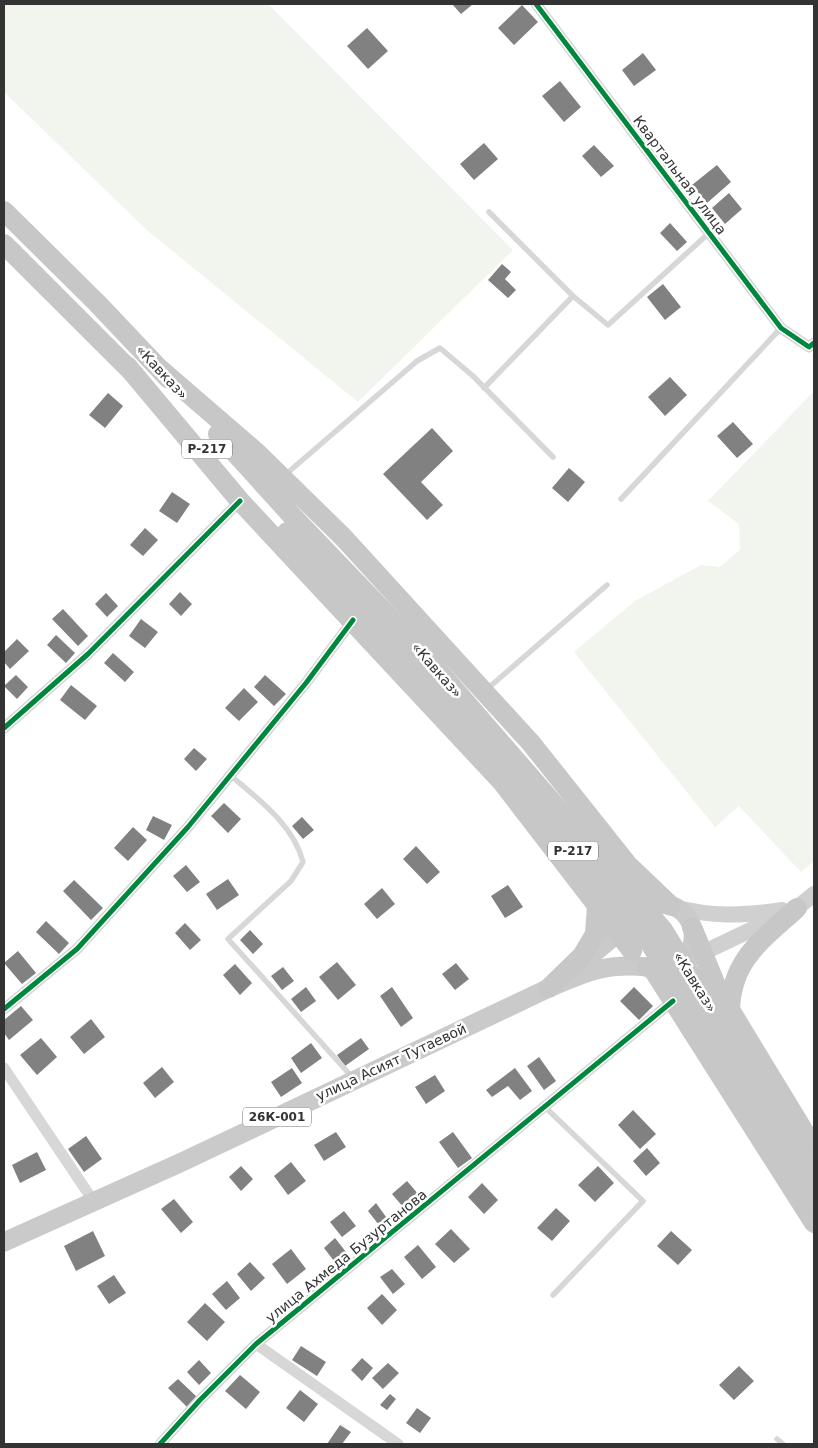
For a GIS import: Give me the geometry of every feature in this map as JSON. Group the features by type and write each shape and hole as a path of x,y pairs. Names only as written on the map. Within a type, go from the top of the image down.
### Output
{"highway":[{"name":"«Кавказ»","path":"4,211 98,303 160,369 291,526 603,885 650,945 814,1204"},
{"name":"«Кавказ»","path":"4,244 291,526 416,645 663,930 814,1174"},
{"name":"Р-217","path":"127,366 240,501 502,782 597,906"},
{"path":"160,369 282,477 343,537 531,743 628,865 671,906"},
{"path":"597,906 632,951"},
{"path":"548,988 582,956 595,934 597,906"},
{"path":"730,1011 731,990 747,956 797,908"},
{"path":"692,927 704,953 710,974 730,1011 814,1148"},
{"name":"«Кавказ»","path":"649,968 674,1002 814,1223"}],"main road":[{"path":"634,919 629,930 632,951 638,960 649,968 661,970 704,953 797,908 814,894"},
{"path":"548,988 618,934 650,906 671,906 710,915 752,915 797,908"},
{"path":"671,906 684,914 692,927 692,948 679,964"},
{"name":"улица Асият Тутаевой","path":"4,1242 94,1202 548,988 596,968 622,964 649,968"}],"street":[{"name":"Квартальная улица","path":"536,4 781,328 809,347 814,343"},
{"path":"4,728 88,654 240,501"},
{"path":"4,1009 77,949 188,827 306,683 353,620"},
{"name":"улица Ахмеда Бузуртанова","path":"160,1444 200,1400 256,1344 674,1002"},
{"path":"4,1068 94,1202"},
{"path":"256,1344 398,1444"}],"lane":[{"path":"489,212 573,296 608,325 709,233"},
{"path":"484,388 573,296"},
{"path":"621,499 781,328"},
{"path":"282,477 417,361 440,348 484,388 553,457"},
{"path":"484,691 607,585"},
{"path":"230,774 274,814 299,845 302,862 291,881 228,939 354,1080"},
{"path":"546,1108 642,1200 553,1295"},
{"path":"777,1439 783,1444"}],"shaded area":[{"path":"6,4 268,4 513,250 358,402 148,231 4,92 4,6"},
{"path":"814,391 814,861 801,872 739,806 715,827 574,652 635,601 701,565 720,567 740,550 739,524 708,501"}],"building":[{"path":"452,4 473,4 461,14"},
{"path":"522,5 538,22 514,45 498,28"},
{"path":"367,28 388,51 368,69 347,46"},
{"path":"643,53 656,70 634,86 622,70"},
{"path":"560,81 581,107 564,122 542,96"},
{"path":"484,143 498,159 474,180 460,164"},
{"path":"594,145 614,166 601,177 582,156"},
{"path":"717,165 731,182 707,203 692,185"},
{"path":"729,193 742,209 725,224 712,208"},
{"path":"670,223 687,242 677,251 660,233"},
{"path":"502,264 511,272 505,279 516,290 508,298 488,280"},
{"path":"663,284 681,307 665,320 647,297"},
{"path":"670,377 687,395 665,416 648,397"},
{"path":"108,393 123,406 105,428 89,415"},
{"path":"733,422 753,444 737,458 717,436"},
{"path":"432,428 453,451 421,482 443,505 427,520 383,474"},
{"path":"569,468 585,482 568,502 552,488"},
{"path":"172,492 190,504 177,523 159,511"},
{"path":"145,528 158,540 143,556 130,545"},
{"path":"180,592 192,604 181,616 169,604"},
{"path":"106,593 118,606 107,617 95,604"},
{"path":"63,609 88,636 78,646 52,619"},
{"path":"141,619 158,632 145,648 129,636"},
{"path":"56,635 75,653 66,663 47,645"},
{"path":"17,639 29,651 10,669 4,662 4,652"},
{"path":"113,653 134,672 125,682 104,663"},
{"path":"16,675 28,687 17,699 4,686"},
{"path":"265,675 286,694 274,706 254,687"},
{"path":"71,685 97,706 85,720 60,700"},
{"path":"244,688 258,702 239,721 225,708"},
{"path":"194,748 207,759 196,771 184,759"},
{"path":"224,803 241,819 228,833 211,816"},
{"path":"153,816 172,825 164,840 146,830"},
{"path":"302,817 314,830 303,839 292,826"},
{"path":"133,827 147,840 128,861 114,848"},
{"path":"416,846 440,872 427,884 403,859"},
{"path":"186,865 200,882 187,892 173,876"},
{"path":"228,879 239,895 217,910 206,894"},
{"path":"74,880 103,908 91,920 63,891"},
{"path":"508,885 523,907 505,918 491,896"},
{"path":"382,888 395,904 377,919 364,904"},
{"path":"46,921 69,943 59,954 36,932"},
{"path":"185,923 201,940 190,950 175,933"},
{"path":"250,930 263,944 253,954 240,940"},
{"path":"18,951 36,973 22,984 4,963"},
{"path":"337,962 356,985 338,1000 319,977"},
{"path":"456,963 469,979 455,990 442,974"},
{"path":"235,964 252,983 240,995 223,975"},
{"path":"283,967 294,981 282,990 271,976"},
{"path":"306,987 316,1001 301,1012 291,999"},
{"path":"392,987 413,1018 401,1027 380,996"},
{"path":"634,987 653,1006 639,1020 620,1001"},
{"path":"21,1006 33,1020 9,1040 4,1033 4,1020"},
{"path":"91,1019 105,1037 84,1054 70,1037"},
{"path":"41,1038 57,1057 37,1075 20,1055"},
{"path":"361,1038 369,1049 345,1066 337,1055"},
{"path":"311,1043 322,1058 301,1073 291,1058"},
{"path":"539,1057 556,1081 544,1090 527,1066"},
{"path":"162,1067 174,1082 155,1098 143,1083"},
{"path":"292,1068 302,1083 281,1097 271,1082"},
{"path":"515,1068 532,1091 520,1100 508,1086 492,1097 486,1090"},
{"path":"435,1075 445,1091 426,1104 415,1087"},
{"path":"633,1110 656,1134 640,1149 618,1125"},
{"path":"336,1132 346,1147 324,1161 314,1145"},
{"path":"453,1132 472,1158 458,1168 439,1142"},
{"path":"86,1136 102,1159 84,1172 68,1149"},
{"path":"647,1148 660,1163 646,1176 633,1161"},
{"path":"37,1152 46,1170 20,1183 12,1165"},
{"path":"291,1162 306,1181 288,1195 274,1176"},
{"path":"241,1166 253,1179 241,1191 229,1177"},
{"path":"598,1166 614,1183 595,1202 578,1185"},
{"path":"407,1181 419,1195 404,1208 392,1194"},
{"path":"482,1183 498,1200 484,1214 468,1197"},
{"path":"174,1199 193,1222 181,1233 161,1209"},
{"path":"376,1203 394,1228 386,1234 368,1211"},
{"path":"556,1208 570,1221 552,1241 537,1228"},
{"path":"344,1211 356,1226 342,1237 330,1222"},
{"path":"451,1229 470,1249 454,1263 435,1244"},
{"path":"93,1231 105,1256 76,1271 64,1246"},
{"path":"671,1231 692,1250 678,1265 657,1246"},
{"path":"335,1238 346,1252 334,1261 324,1248"},
{"path":"418,1245 436,1267 422,1279 404,1257"},
{"path":"291,1249 306,1269 287,1284 272,1264"},
{"path":"250,1262 265,1278 251,1291 237,1274"},
{"path":"392,1269 405,1284 393,1294 380,1277"},
{"path":"114,1275 126,1293 109,1304 97,1286"},
{"path":"227,1281 240,1298 226,1310 212,1294"},
{"path":"382,1294 397,1310 382,1325 367,1308"},
{"path":"205,1303 225,1322 207,1341 187,1322"},
{"path":"301,1346 326,1362 317,1376 292,1360"},
{"path":"362,1358 373,1368 362,1381 351,1370"},
{"path":"199,1360 211,1373 199,1385 187,1372"},
{"path":"388,1363 399,1373 383,1389 372,1378"},
{"path":"739,1366 754,1381 734,1400 719,1385"},
{"path":"240,1375 260,1392 246,1409 225,1391"},
{"path":"178,1379 197,1397 187,1407 168,1388"},
{"path":"300,1390 318,1404 304,1422 286,1408"},
{"path":"390,1394 396,1399 387,1410 380,1405"},
{"path":"417,1408 431,1418 420,1433 406,1423"},
{"path":"340,1425 351,1432 342,1444 327,1444"}],"cycle path":[{"path":"536,4 781,328 809,347 814,343"},
{"path":"4,728 88,654 240,501"},
{"path":"4,1009 77,949 188,827 306,683 353,620"},
{"path":"160,1444 200,1400 256,1344 673,1001"}]}
